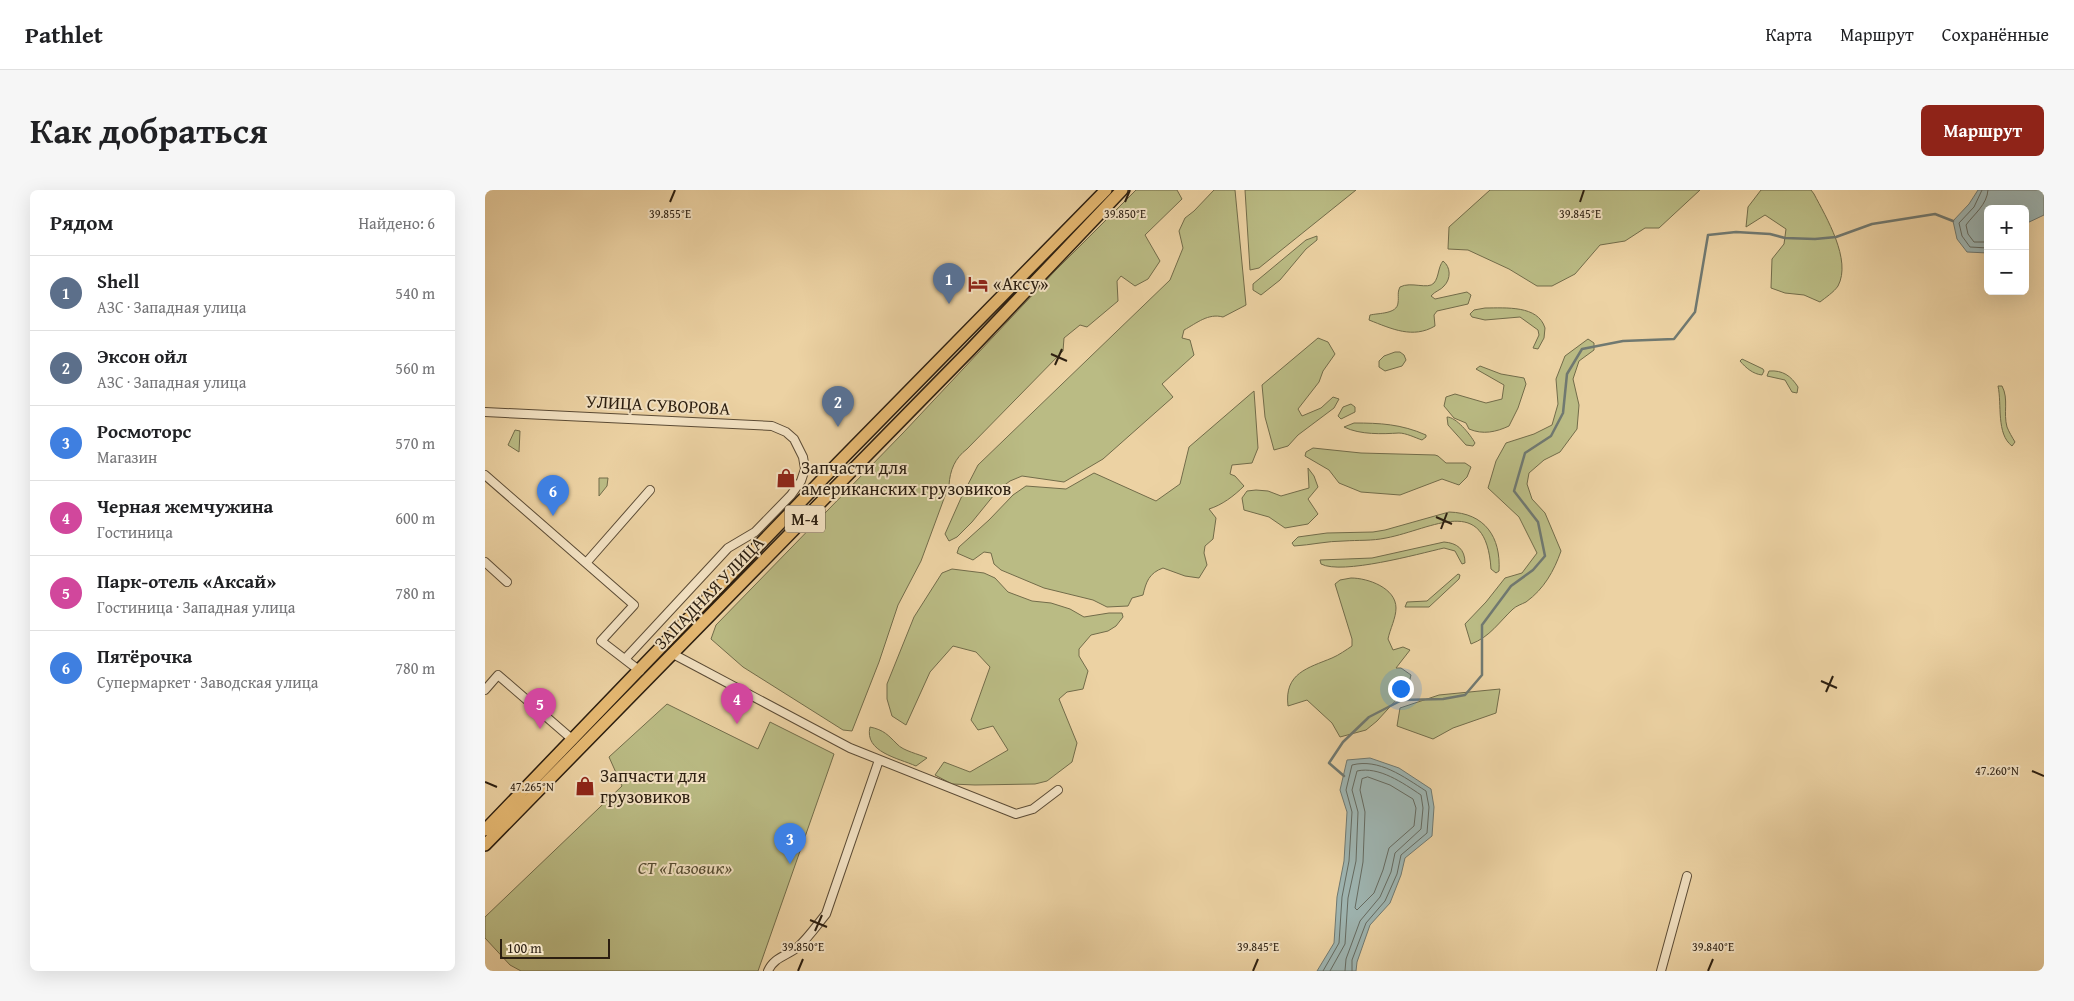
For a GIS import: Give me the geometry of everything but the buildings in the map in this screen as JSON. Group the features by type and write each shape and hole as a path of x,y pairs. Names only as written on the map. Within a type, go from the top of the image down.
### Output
{"main road":[{"name":"ЗАПАДНАЯ УЛИЦА","path":"485,830 845,456 1106,190"},
{"name":"ЗАПАДНАЯ УЛИЦА","path":"485,845 970,350 1122,190"}],"street":[{"name":"УЛИЦА СУВОРОВА","path":"485,412 772,426 787,432 794,439 803,457 805,470"},
{"name":"ЗАПАДНАЯ УЛИЦА","path":"625,659 728,548 755,532 791,495 801,481 805,470"},
{"path":"485,475 634,605 601,641 639,671"},
{"path":"587,564 650,490"},
{"path":"485,562 507,582"},
{"path":"673,654 850,748 1016,814 1033,810 1058,790"},
{"path":"485,690 498,675 573,740"},
{"path":"768,971 777,959 797,948 826,914 879,760"},
{"path":"1661,971 1687,876"}],"green space":[{"path":"1136,190 1177,190 1182,199 1145,235 1160,261 1148,279 1135,286 1121,276 1117,281 1118,301 1087,327 1080,325 1064,338 1063,351 956,460 949,485 921,561 898,605 879,662 852,731 843,730 743,667 711,639 716,625 903,433 1055,271"},
{"path":"1214,190 1235,190 1246,305 1223,317 1212,316 1203,319 1184,330 1182,338 1190,340 1194,355 1162,384 1173,397 1103,459 1064,482 1022,476 1010,481 998,490 957,537 949,541 945,534 978,465 1170,280 1183,248 1179,231 1185,218"},
{"path":"1245,190 1356,190 1259,268 1250,270"},
{"path":"1490,190 1700,190 1659,228 1645,228 1625,241 1600,245 1575,274 1552,286 1537,286 1509,269 1468,250 1448,249 1449,227"},
{"path":"1761,190 1811,190 1819,203 1836,239 1842,264 1838,286 1820,302 1804,295 1785,293 1771,288 1772,259 1784,244 1786,229 1765,215 1746,227 1748,207"},
{"path":"1317,236 1317,240 1306,249 1280,280 1261,295 1253,290 1253,284 1306,240"},
{"path":"1443,261 1448,266 1448,280 1443,287 1431,296 1435,299 1467,292 1471,295 1468,304 1437,311 1434,315 1435,326 1419,332 1402,331 1369,320 1370,315 1391,311 1397,307 1400,287 1404,285 1428,286 1434,283"},
{"path":"1485,308 1520,309 1536,315 1545,328 1544,338 1538,349 1533,348 1539,335 1538,330 1520,317 1485,320 1472,317 1470,314 1474,310"},
{"path":"1318,338 1328,342 1335,354 1323,371 1319,382 1298,409 1302,416 1321,408 1333,397 1339,399 1334,408 1298,435 1288,446 1274,450 1265,417 1262,385"},
{"path":"1588,339 1594,343 1594,350 1579,361 1573,379 1579,405 1577,429 1560,452 1544,460 1529,473 1527,484 1532,499 1545,513 1561,551 1548,579 1538,591 1526,602 1514,608 1484,637 1471,644 1465,624 1505,578 1522,573 1537,553 1519,517 1488,488 1496,461 1506,443 1534,434 1552,425 1558,404 1556,379 1565,356"},
{"path":"1400,352 1404,355 1406,360 1402,366 1385,371 1379,367 1379,361 1384,356"},
{"path":"1742,359 1763,369 1762,375 1747,368 1740,361"},
{"path":"1480,366 1501,374 1524,378 1526,384 1518,408 1509,426 1499,430 1479,432 1469,429 1466,423 1454,418 1444,406 1446,397 1455,394 1486,403 1502,399 1504,385 1476,369"},
{"path":"1769,371 1782,373 1789,377 1798,387 1797,393 1792,392 1785,380 1767,376"},
{"path":"1998,386 2002,386 2004,391 2007,427 2015,442 2012,446 2004,434 2000,418"},
{"path":"1254,391 1258,448 1252,463 1232,465 1230,474 1235,476 1244,486 1228,500 1209,509 1216,518 1213,539 1205,546 1204,553 1207,565 1199,578 1185,576 1163,568 1151,575 1143,595 1132,598 1128,606 1107,607 1093,600 1044,588 1001,570 994,564 991,553 984,552 973,560 957,553 959,547 1013,495 1026,486 1066,489 1094,473 1156,501 1180,484 1189,447"},
{"path":"1351,404 1355,407 1355,412 1341,419 1338,416 1343,407"},
{"path":"1447,417 1454,420 1466,431 1475,443 1473,446 1466,445 1448,425"},
{"path":"1354,423 1399,426 1417,431 1426,435 1426,437 1422,440 1402,433 1364,433 1344,427"},
{"path":"515,430 520,431 519,452 508,445"},
{"path":"1313,448 1361,453 1435,455 1446,463 1465,463 1471,467 1467,477 1459,485 1442,479 1400,495 1361,492 1339,483 1329,470 1305,456 1306,452"},
{"path":"1308,468 1314,476 1318,487 1308,499 1318,514 1308,524 1285,528 1269,517 1244,510 1242,498 1247,491 1268,491 1281,496 1309,488"},
{"path":"599,478 608,478 607,486 599,496"},
{"path":"1449,512 1462,513 1472,517 1488,529 1494,538 1497,548 1499,571 1496,573 1491,569 1487,545 1479,530 1468,523 1454,521 1375,540 1294,546 1292,543 1298,537 1327,533 1385,530"},
{"path":"1444,542 1456,545 1462,550 1465,563 1462,564 1455,551 1444,548 1399,559 1345,567 1331,567 1321,564 1320,560 1372,558"},
{"path":"952,569 984,573 995,578 1008,592 1032,601 1051,603 1070,609 1084,617 1122,613 1123,617 1116,626 1108,631 1091,635 1079,649 1079,656 1088,671 1083,689 1067,692 1059,699 1077,743 1072,762 1047,781 1035,784 952,784 935,775 944,762 970,772 1008,750 993,726 978,730 971,720 990,667 976,652 953,646 930,672 906,725 892,716 887,699 887,684 914,617 942,573"},
{"path":"1458,574 1460,575 1459,579 1429,607 1405,607 1407,602 1427,601"},
{"path":"1351,578 1373,582 1386,590 1395,601 1396,612 1388,639 1393,650 1403,647 1410,650 1396,668 1401,668 1411,675 1408,687 1377,721 1366,730 1340,737 1332,723 1307,700 1288,706 1288,695 1290,686 1299,673 1335,657 1352,646 1352,639 1335,584 1340,580"},
{"path":"1500,689 1496,713 1453,728 1433,739 1397,726 1400,708 1439,695"},
{"name":"СТ «Газовик»","path":"667,704 758,749 770,722 834,754 758,971 521,971 510,965 485,938 485,917 622,786 609,757"},
{"path":"870,727 885,733 903,749 927,758 916,766 884,753 872,743"}],"water":[{"path":"1978,190 2044,190 2044,215 2029,222 2029,205 1984,205 1984,253 1967,252 1957,239 1953,221 1969,204"},
{"path":"1370,758 1399,768 1431,789 1434,807 1432,836 1405,858 1401,875 1390,903 1370,925 1357,962 1356,971 1317,971 1334,943 1337,897 1344,861 1347,812 1340,790 1347,760"}],"waterway":[{"path":"1344,776 1329,763 1343,742 1369,717 1402,700 1443,699 1465,695 1482,675 1482,625 1511,586 1533,570 1545,556 1538,522 1514,491 1525,453 1551,436 1563,413 1567,374 1582,349 1623,341 1674,339 1695,312 1708,235 1736,232 1770,234 1785,238 1815,239 1836,237 1872,224 1935,214 1953,221"}],"place":[{"name":"«Аксу»","path":"978,284"},
{"name":"Shell","path":"949,304"},
{"name":"Эксон ойл","path":"838,427"},
{"name":"Запчасти для американских грузовиков","path":"786,478"},
{"name":"Пятёрочка","path":"553,516"},
{"name":"Черная жемчужина","path":"737,724"},
{"name":"Парк-отель «Аксай»","path":"540,729"},
{"name":"Запчасти для грузовиков","path":"585,786"},
{"name":"Росмоторс","path":"790,864"}]}
